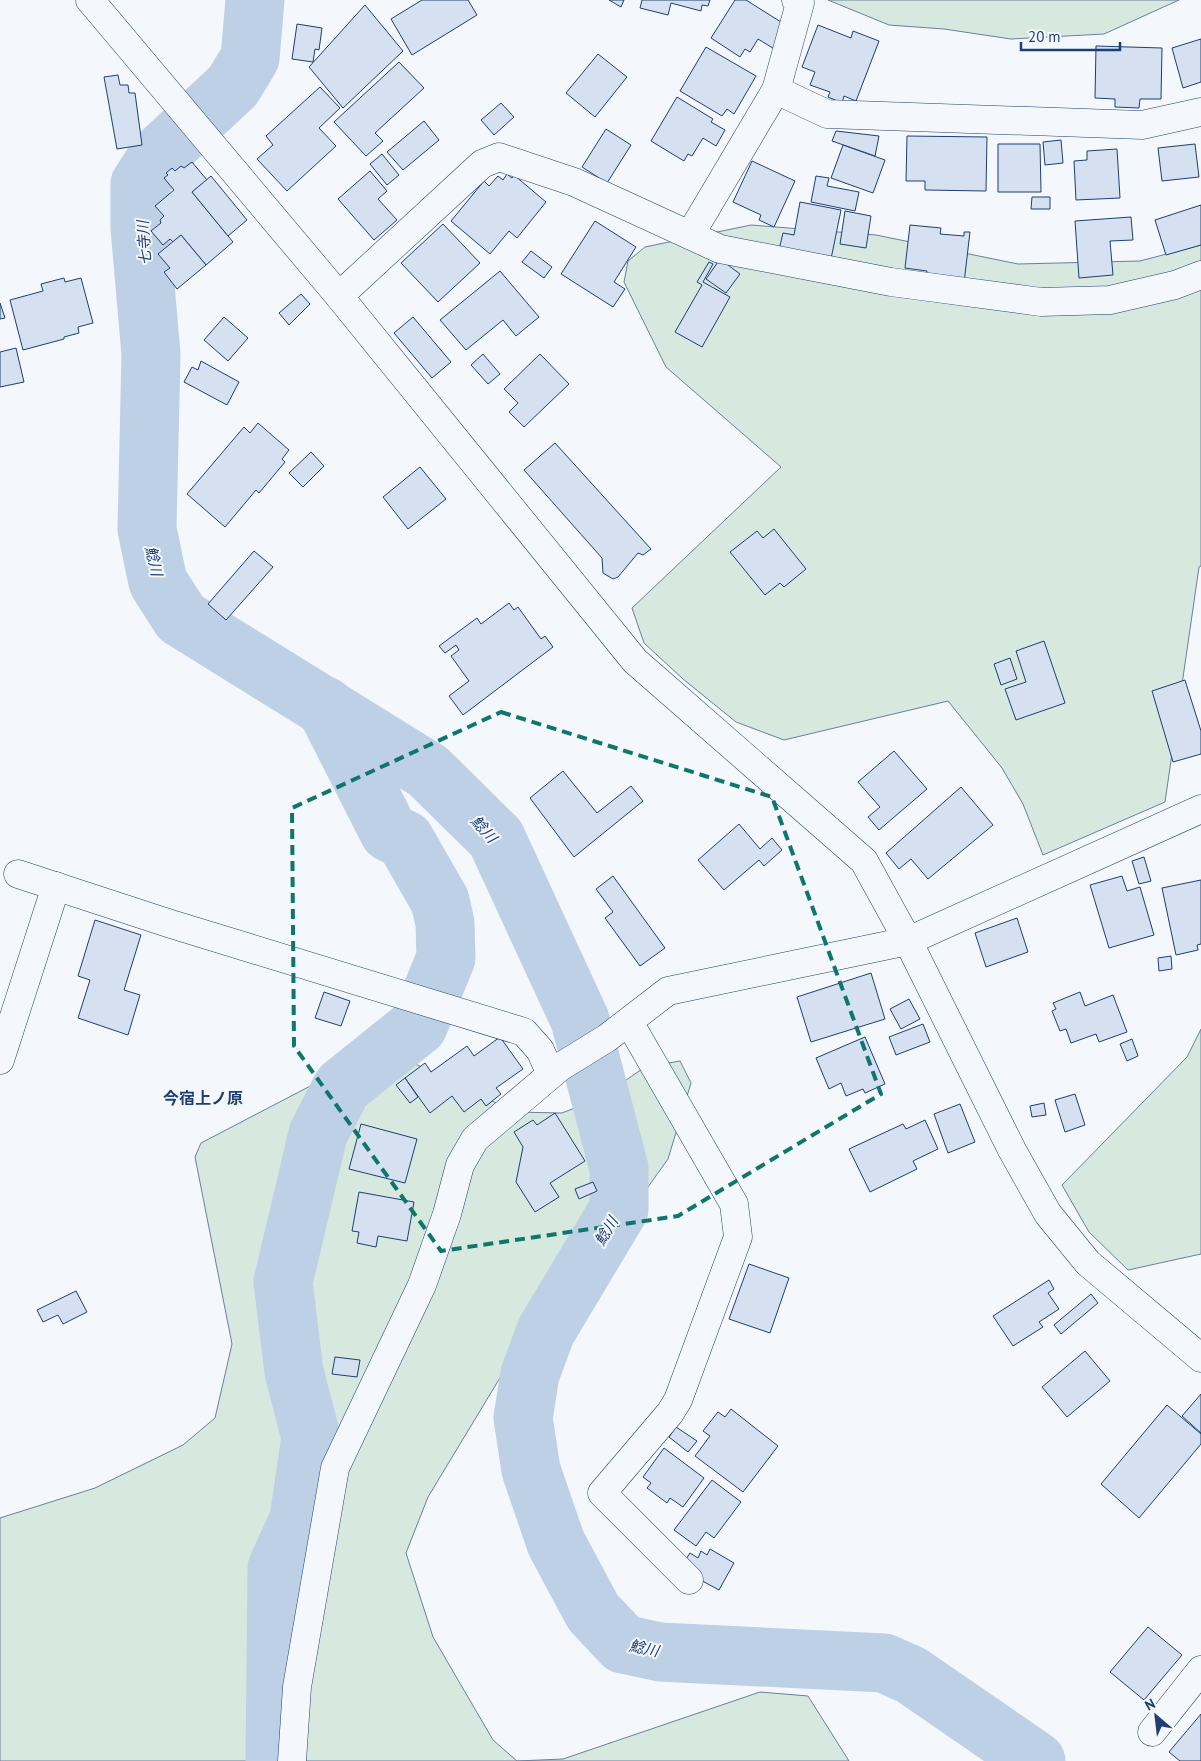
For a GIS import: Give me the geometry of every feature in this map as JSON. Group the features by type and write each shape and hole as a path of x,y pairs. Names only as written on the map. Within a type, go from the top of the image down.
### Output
{"street":[{"path":"90,0 339,296 635,661 864,861 908,942 1012,1150 1048,1214 1088,1262 1201,1358"},
{"path":"690,235 776,90 800,3 796,0"},
{"path":"776,90 827,114 1142,125 1201,112"},
{"path":"339,296 482,164 499,157 574,182 720,249 891,282 1041,302 1110,300 1175,285 1201,275"},
{"path":"292,1761 296,1687 335,1468 422,1285 447,1214 460,1164 476,1139 556,1070 607,1038 668,991 908,942 1201,809"},
{"path":"18,874 171,924 524,1032 556,1070"},
{"path":"0,1060 56,886"},
{"path":"629,1022 734,1204 738,1237 678,1400 670,1413 602,1493 689,1580"},
{"path":"1152,1732 1201,1670"}],"highlighted area":[{"path":"501,712 772,797 881,1094 678,1216 441,1251 294,1046 292,808"}],"shaded area":[{"path":"828,0 1179,0 1104,34 1011,39 944,29 889,25"},
{"path":"751,225 876,235 1018,264 1140,261 1201,245 1201,566 1199,567 1165,802 1043,855 1023,804 1002,768 948,701 784,740 736,722 683,679 644,643 632,608 781,467 666,367 624,282 628,261 645,247"},
{"path":"1201,1029 1201,1254 1128,1270 1089,1232 1062,1185 1187,1057"},
{"path":"364,1058 411,1062 515,1112 562,1113 600,1098 645,1067 680,1061 691,1083 668,1159 588,1271 547,1300 428,1497 406,1553 433,1637 493,1740 517,1761 0,1761 0,1518 95,1488 183,1445 215,1418 232,1344 195,1157 201,1143"},
{"path":"760,1692 808,1696 849,1761 517,1761 563,1759"}],"water":[{"path":"237,0 264,0 265,45 243,89 217,115 152,169 136,171 144,154 210,95 223,74 232,50"}],"building":[{"path":"422,0 468,0 477,15 412,55 391,19"},
{"path":"609,0 624,0 621,7"},
{"path":"642,0 710,0 708,6 702,5 701,11 671,3 668,15 640,8"},
{"path":"735,0 746,0 781,22 776,50 758,39 750,52 745,49 740,57 711,38"},
{"path":"365,5 403,51 343,108 309,67"},
{"path":"297,24 322,28 319,50 315,49 313,62 292,59"},
{"path":"818,25 851,38 853,31 879,41 856,101 844,96 842,103 828,97 830,92 810,85 815,72 802,67"},
{"path":"1201,39 1201,82 1183,88 1172,48"},
{"path":"1096,46 1162,48 1161,99 1140,99 1139,108 1115,107 1115,99 1095,98"},
{"path":"706,47 756,76 734,114 727,109 722,116 680,91"},
{"path":"598,54 627,77 595,117 566,93"},
{"path":"399,62 424,88 375,133 383,141 366,156 334,122"},
{"path":"118,75 120,85 128,85 129,93 135,93 142,145 117,149 104,77"},
{"path":"320,87 340,108 319,128 336,146 287,191 257,159 273,145 266,136"},
{"path":"677,97 713,119 711,122 725,130 716,146 703,138 692,156 688,154 684,161 651,141"},
{"path":"501,103 514,117 494,135 481,120"},
{"path":"424,121 439,140 403,170 387,152"},
{"path":"606,129 631,145 607,183 582,167"},
{"path":"836,131 879,136 875,156 832,141"},
{"path":"907,136 987,137 986,191 925,190 925,181 906,181"},
{"path":"1061,140 1063,163 1045,165 1043,142"},
{"path":"998,144 1040,144 1041,192 998,192"},
{"path":"1195,144 1199,177 1162,181 1158,148"},
{"path":"843,145 885,160 873,193 831,178"},
{"path":"1117,149 1120,198 1076,200 1074,161 1087,160 1087,151"},
{"path":"382,154 399,175 387,185 370,164"},
{"path":"752,161 795,181 774,227 759,220 761,215 733,202"},
{"path":"192,162 207,180 192,192 233,242 206,265 181,235 173,242 170,239 163,245 151,231 161,223 160,220 164,216 155,206 174,190 164,178 168,175 166,173 172,168 175,171 181,166 184,168"},
{"path":"370,171 387,191 378,199 397,220 374,240 338,199"},
{"path":"507,174 512,178 514,175 546,202 517,238 509,231 490,254 451,221 484,181 489,186 498,176 503,180"},
{"path":"211,176 247,220 228,236 192,192"},
{"path":"816,176 829,178 827,186 859,192 855,211 811,202"},
{"path":"1032,197 1050,197 1050,209 1031,209"},
{"path":"800,202 841,210 831,259 779,250 783,233 794,235"},
{"path":"1201,205 1201,245 1166,255 1155,220"},
{"path":"845,211 871,216 866,248 840,244"},
{"path":"1131,217 1133,240 1110,241 1113,275 1079,278 1075,221"},
{"path":"595,221 636,247 614,282 625,289 613,307 561,274"},
{"path":"443,224 480,263 438,302 401,263"},
{"path":"910,225 941,228 940,234 964,236 964,232 970,232 964,283 926,278 927,271 905,268"},
{"path":"181,235 206,265 177,289 164,272 170,268 158,254"},
{"path":"531,251 552,267 544,278 522,262"},
{"path":"720,259 740,274 726,293 706,279"},
{"path":"709,262 713,264 703,282 730,297 702,347 675,332 702,285 697,282"},
{"path":"500,271 539,317 516,336 503,320 466,350 440,320"},
{"path":"64,278 65,282 81,278 93,323 78,327 79,333 64,337 64,339 23,350 10,300 43,291 41,284"},
{"path":"301,294 310,304 289,325 279,313"},
{"path":"0,303 5,318 0,319"},
{"path":"224,317 248,338 228,361 204,340"},
{"path":"413,317 451,362 432,378 394,333"},
{"path":"16,348 24,382 0,387 0,352"},
{"path":"483,354 500,374 488,384 471,365"},
{"path":"540,354 569,384 524,427 509,412 518,403 504,389"},
{"path":"201,361 239,382 227,405 184,382 192,367 198,370"},
{"path":"258,423 289,450 282,459 285,462 259,493 256,490 225,527 187,494 244,427 250,433"},
{"path":"555,443 651,549 643,555 638,553 618,577 613,579 603,573 602,558 524,470"},
{"path":"311,452 324,466 303,487 289,473"},
{"path":"420,467 446,499 408,529 383,497"},
{"path":"774,529 806,569 784,587 780,583 765,595 730,552 757,531 763,538"},
{"path":"254,551 273,567 226,620 208,604"},
{"path":"509,603 514,610 518,607 541,639 545,636 553,647 463,715 449,696 469,681 451,656 459,650 456,645 445,653 439,646 477,618 481,624"},
{"path":"1044,641 1065,703 1016,720 1005,689 1026,682 1016,651"},
{"path":"1010,658 1017,679 1001,685 994,664"},
{"path":"1185,680 1201,731 1201,754 1173,762 1152,691"},
{"path":"894,751 927,789 879,830 868,817 880,807 858,782"},
{"path":"563,771 597,813 631,786 643,801 574,857 530,798"},
{"path":"961,787 993,825 928,879 911,859 899,869 886,853"},
{"path":"739,824 760,849 772,838 782,850 764,866 759,860 724,890 698,860"},
{"path":"1144,857 1151,881 1139,884 1132,861"},
{"path":"613,876 665,948 640,966 605,918 613,912 596,889"},
{"path":"1122,876 1127,891 1140,887 1154,935 1109,948 1090,885"},
{"path":"1201,880 1201,944 1197,945 1198,950 1176,955 1162,888"},
{"path":"1017,918 1028,952 986,967 975,933"},
{"path":"95,920 141,935 124,990 140,995 128,1035 78,1018 90,980 78,976"},
{"path":"1171,956 1172,969 1159,971 1158,958"},
{"path":"871,973 885,1019 811,1042 797,997"},
{"path":"324,992 350,1001 341,1026 315,1018"},
{"path":"1080,992 1085,1006 1113,995 1127,1032 1099,1042 1096,1034 1071,1043 1066,1029 1060,1031 1052,1011 1056,1009 1053,1003"},
{"path":"909,999 920,1019 901,1029 890,1009"},
{"path":"923,1024 930,1042 896,1055 889,1037"},
{"path":"500,1037 523,1069 496,1088 501,1094 486,1106 481,1099 464,1112 452,1096 430,1113 405,1078 425,1063 431,1072 467,1046 474,1056"},
{"path":"865,1037 885,1084 865,1093 863,1089 846,1096 841,1083 829,1089 816,1058"},
{"path":"1132,1039 1138,1056 1127,1061 1120,1044"},
{"path":"405,1078 418,1097 410,1103 396,1085"},
{"path":"1075,1094 1085,1125 1065,1132 1055,1100"},
{"path":"1044,1103 1046,1115 1032,1117 1030,1106"},
{"path":"960,1104 975,1142 948,1153 934,1114"},
{"path":"555,1113 585,1161 550,1183 559,1197 535,1212 516,1182 523,1147 514,1132 533,1120 537,1125"},
{"path":"925,1120 938,1149 913,1161 917,1169 870,1192 849,1149 903,1124 906,1129"},
{"path":"361,1124 417,1139 405,1183 349,1169"},
{"path":"593,1182 597,1191 579,1199 575,1189"},
{"path":"359,1192 414,1202 407,1241 378,1236 376,1247 357,1243 359,1232 352,1231"},
{"path":"749,1264 789,1278 770,1333 729,1319"},
{"path":"1049,1280 1054,1289 1048,1293 1059,1309 1039,1322 1043,1327 1013,1346 993,1316"},
{"path":"76,1291 87,1312 63,1324 58,1315 43,1322 37,1310"},
{"path":"1091,1294 1098,1303 1061,1334 1054,1325"},
{"path":"1085,1351 1110,1381 1067,1417 1042,1387"},
{"path":"335,1357 360,1360 357,1377 332,1374"},
{"path":"1201,1394 1201,1433 1182,1416"},
{"path":"1167,1405 1201,1434 1201,1444 1139,1518 1101,1484"},
{"path":"731,1409 778,1446 743,1492 695,1456 710,1436 703,1431 718,1412 725,1417"},
{"path":"676,1427 697,1441 688,1452 669,1437"},
{"path":"664,1448 704,1478 683,1507 670,1498 667,1503 647,1488 651,1483 643,1477"},
{"path":"712,1480 741,1502 714,1538 706,1532 696,1546 674,1530"},
{"path":"710,1549 734,1563 719,1590 695,1577 682,1565 690,1553 698,1558 701,1551 707,1555"},
{"path":"1148,1627 1182,1655 1144,1700 1110,1672"},
{"path":"1201,1714 1201,1761 1180,1761 1169,1752"}],"waterway":[{"name":"鯰川","path":"255,0 250,58 233,86 158,156 140,184 140,228 151,354 147,529 158,582 181,618 428,771 496,838 580,1020 619,1168 619,1209 546,1331 530,1374 523,1418 531,1470 556,1543 593,1612 623,1644 660,1652 884,1663 911,1675 1036,1761"},
{"path":"275,1761 277,1568 299,1519 311,1437 294,1372 283,1282 318,1134 342,1087 418,1026 446,958 445,923 440,901 405,840 389,832 325,706"}],"district":[{"name":"今宿上ノ原","path":"203,1098"}],"water label":[{"name":"七寺川","path":"144,243"}]}
